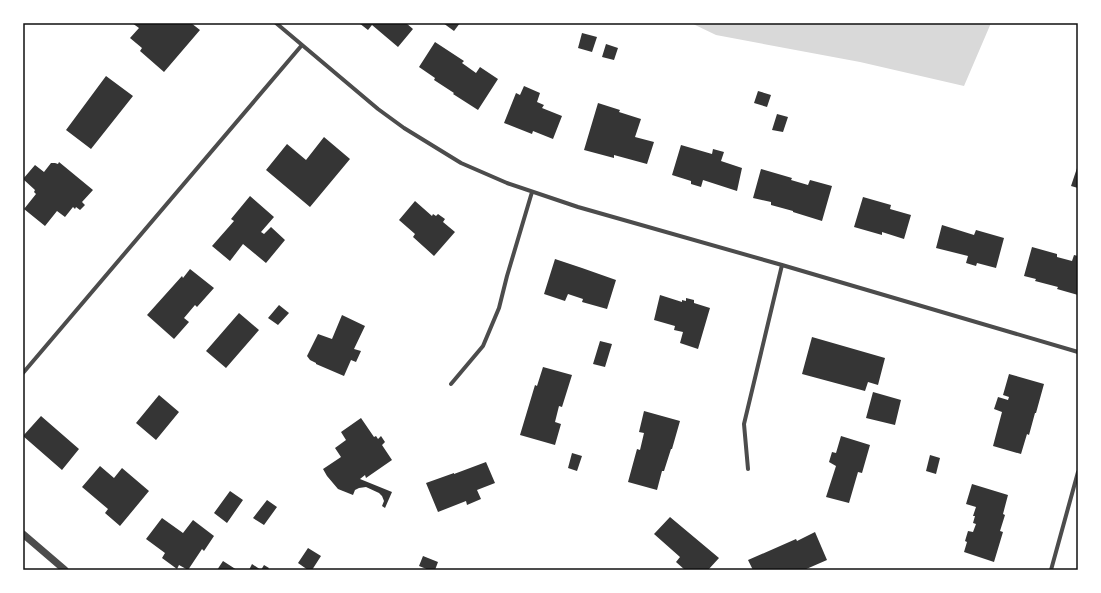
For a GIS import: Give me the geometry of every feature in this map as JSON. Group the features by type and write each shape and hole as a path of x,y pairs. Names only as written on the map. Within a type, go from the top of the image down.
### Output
{"street":[{"path":"276,23 378,109 404,128 461,163 507,183 578,207 1078,352"},
{"path":"23,373 302,45"},
{"path":"451,384 483,346 499,308 532,192"},
{"path":"748,469 744,424 782,265"},
{"path":"1051,570 1078,472"},
{"path":"23,534 65,570"}],"shaded area":[{"path":"691,23 991,23 964,86 860,62 716,35"}],"building":[{"path":"132,23 191,23 200,30 164,72 140,51 142,48 130,38 139,28"},
{"path":"359,23 406,23 413,29 398,47 372,25 368,30"},
{"path":"443,23 460,23 454,31"},
{"path":"582,33 597,37 592,52 578,48"},
{"path":"435,42 464,61 462,63 476,73 480,67 498,79 478,110 453,94 454,93 434,80 435,78 419,67"},
{"path":"606,44 618,48 614,60 602,57"},
{"path":"106,76 133,96 91,149 66,130"},
{"path":"524,86 540,93 537,102 544,105 542,108 562,116 553,139 533,131 532,134 504,123 516,93 520,95"},
{"path":"758,91 771,95 767,107 754,103"},
{"path":"598,103 641,119 635,137 654,142 647,164 614,155 614,158 584,150"},
{"path":"777,114 788,117 783,132 772,130"},
{"path":"324,137 350,159 310,207 266,170 287,144 306,160"},
{"path":"681,145 712,154 713,149 724,152 721,161 742,168 737,191 703,180 701,187 691,184 691,181 672,175"},
{"path":"59,162 93,190 82,202 85,205 80,210 73,207 65,217 57,211 45,226 24,209 36,194 34,192 35,190 23,179 35,165 44,172 51,163 58,164"},
{"path":"1078,165 1078,188 1071,186"},
{"path":"761,169 792,178 791,180 808,185 810,180 832,186 822,221 771,205 771,202 753,198"},
{"path":"250,196 274,217 261,232 264,234 271,227 285,240 266,263 243,244 230,261 212,246 234,221 231,219"},
{"path":"863,197 891,205 890,209 911,215 904,239 882,232 882,235 854,227"},
{"path":"415,201 432,216 433,214 436,216 438,214 445,219 443,222 455,232 434,256 413,237 415,234 399,220"},
{"path":"942,225 974,235 976,230 1004,238 996,268 977,263 976,266 966,263 968,256 936,248"},
{"path":"1032,247 1057,254 1057,257 1072,261 1074,255 1078,256 1078,295 1057,289 1058,287 1035,281 1036,279 1024,276"},
{"path":"555,259 616,280 607,309 582,302 583,299 568,294 565,301 544,294"},
{"path":"190,269 214,288 197,307 195,305 184,318 189,322 174,339 147,315"},
{"path":"660,295 682,302 682,300 686,301 686,298 694,300 694,303 710,308 698,349 680,343 683,332 674,330 675,326 654,320"},
{"path":"279,305 289,313 278,325 268,318"},
{"path":"239,313 259,330 226,368 206,351"},
{"path":"342,315 365,326 354,349 361,351 356,362 351,360 344,376 316,364 307,356 318,334 332,339"},
{"path":"812,337 885,358 878,385 868,382 865,391 802,374"},
{"path":"600,341 612,344 605,367 593,364"},
{"path":"543,367 572,375 562,407 559,406 555,422 561,424 555,445 520,435 535,385 537,386"},
{"path":"1009,374 1044,384 1029,435 1027,434 1021,454 993,446 1002,412 994,409 998,397 1008,400 1009,397 1003,395"},
{"path":"873,392 901,400 895,425 866,418"},
{"path":"159,395 179,412 156,440 136,423"},
{"path":"644,411 680,421 672,449 664,471 662,471 657,490 628,482 637,449 640,450 644,433 639,432"},
{"path":"41,416 79,449 62,470 23,436"},
{"path":"361,418 374,437 376,436 378,439 381,436 385,442 382,445 392,460 366,478 365,475 360,479 392,492 385,508 382,506 384,501 379,493 366,487 355,490 353,495 338,489 323,469 341,457 335,448 346,440 341,432"},
{"path":"841,436 870,445 862,473 858,472 849,503 826,497 836,466 829,462 832,452 836,453"},
{"path":"572,453 582,456 577,471 568,468"},
{"path":"930,455 940,458 936,474 926,471"},
{"path":"486,462 495,483 477,490 481,499 467,505 466,501 438,512 426,483"},
{"path":"100,466 114,478 122,468 149,491 120,526 105,513 108,509 82,487"},
{"path":"972,484 1008,495 1003,514 1005,515 1000,531 1003,532 994,562 964,552 968,531 973,532 976,524 973,523 975,516 973,516 976,507 966,504"},
{"path":"230,491 243,500 227,523 214,513"},
{"path":"267,500 277,507 264,525 253,518"},
{"path":"670,517 719,558 708,570 685,570 676,562 680,557 654,534"},
{"path":"162,518 183,533 193,520 214,536 204,551 202,549 188,570 179,565 177,569 162,558 165,553 146,539"},
{"path":"815,532 827,560 804,570 753,570 748,560 796,539 797,541"},
{"path":"308,548 321,556 312,570 308,570 298,563"},
{"path":"423,556 438,562 435,570 429,570 419,566"},
{"path":"223,561 237,570 217,570"},
{"path":"252,564 261,570 249,570"},
{"path":"264,565 269,568 268,570 261,570"}]}
